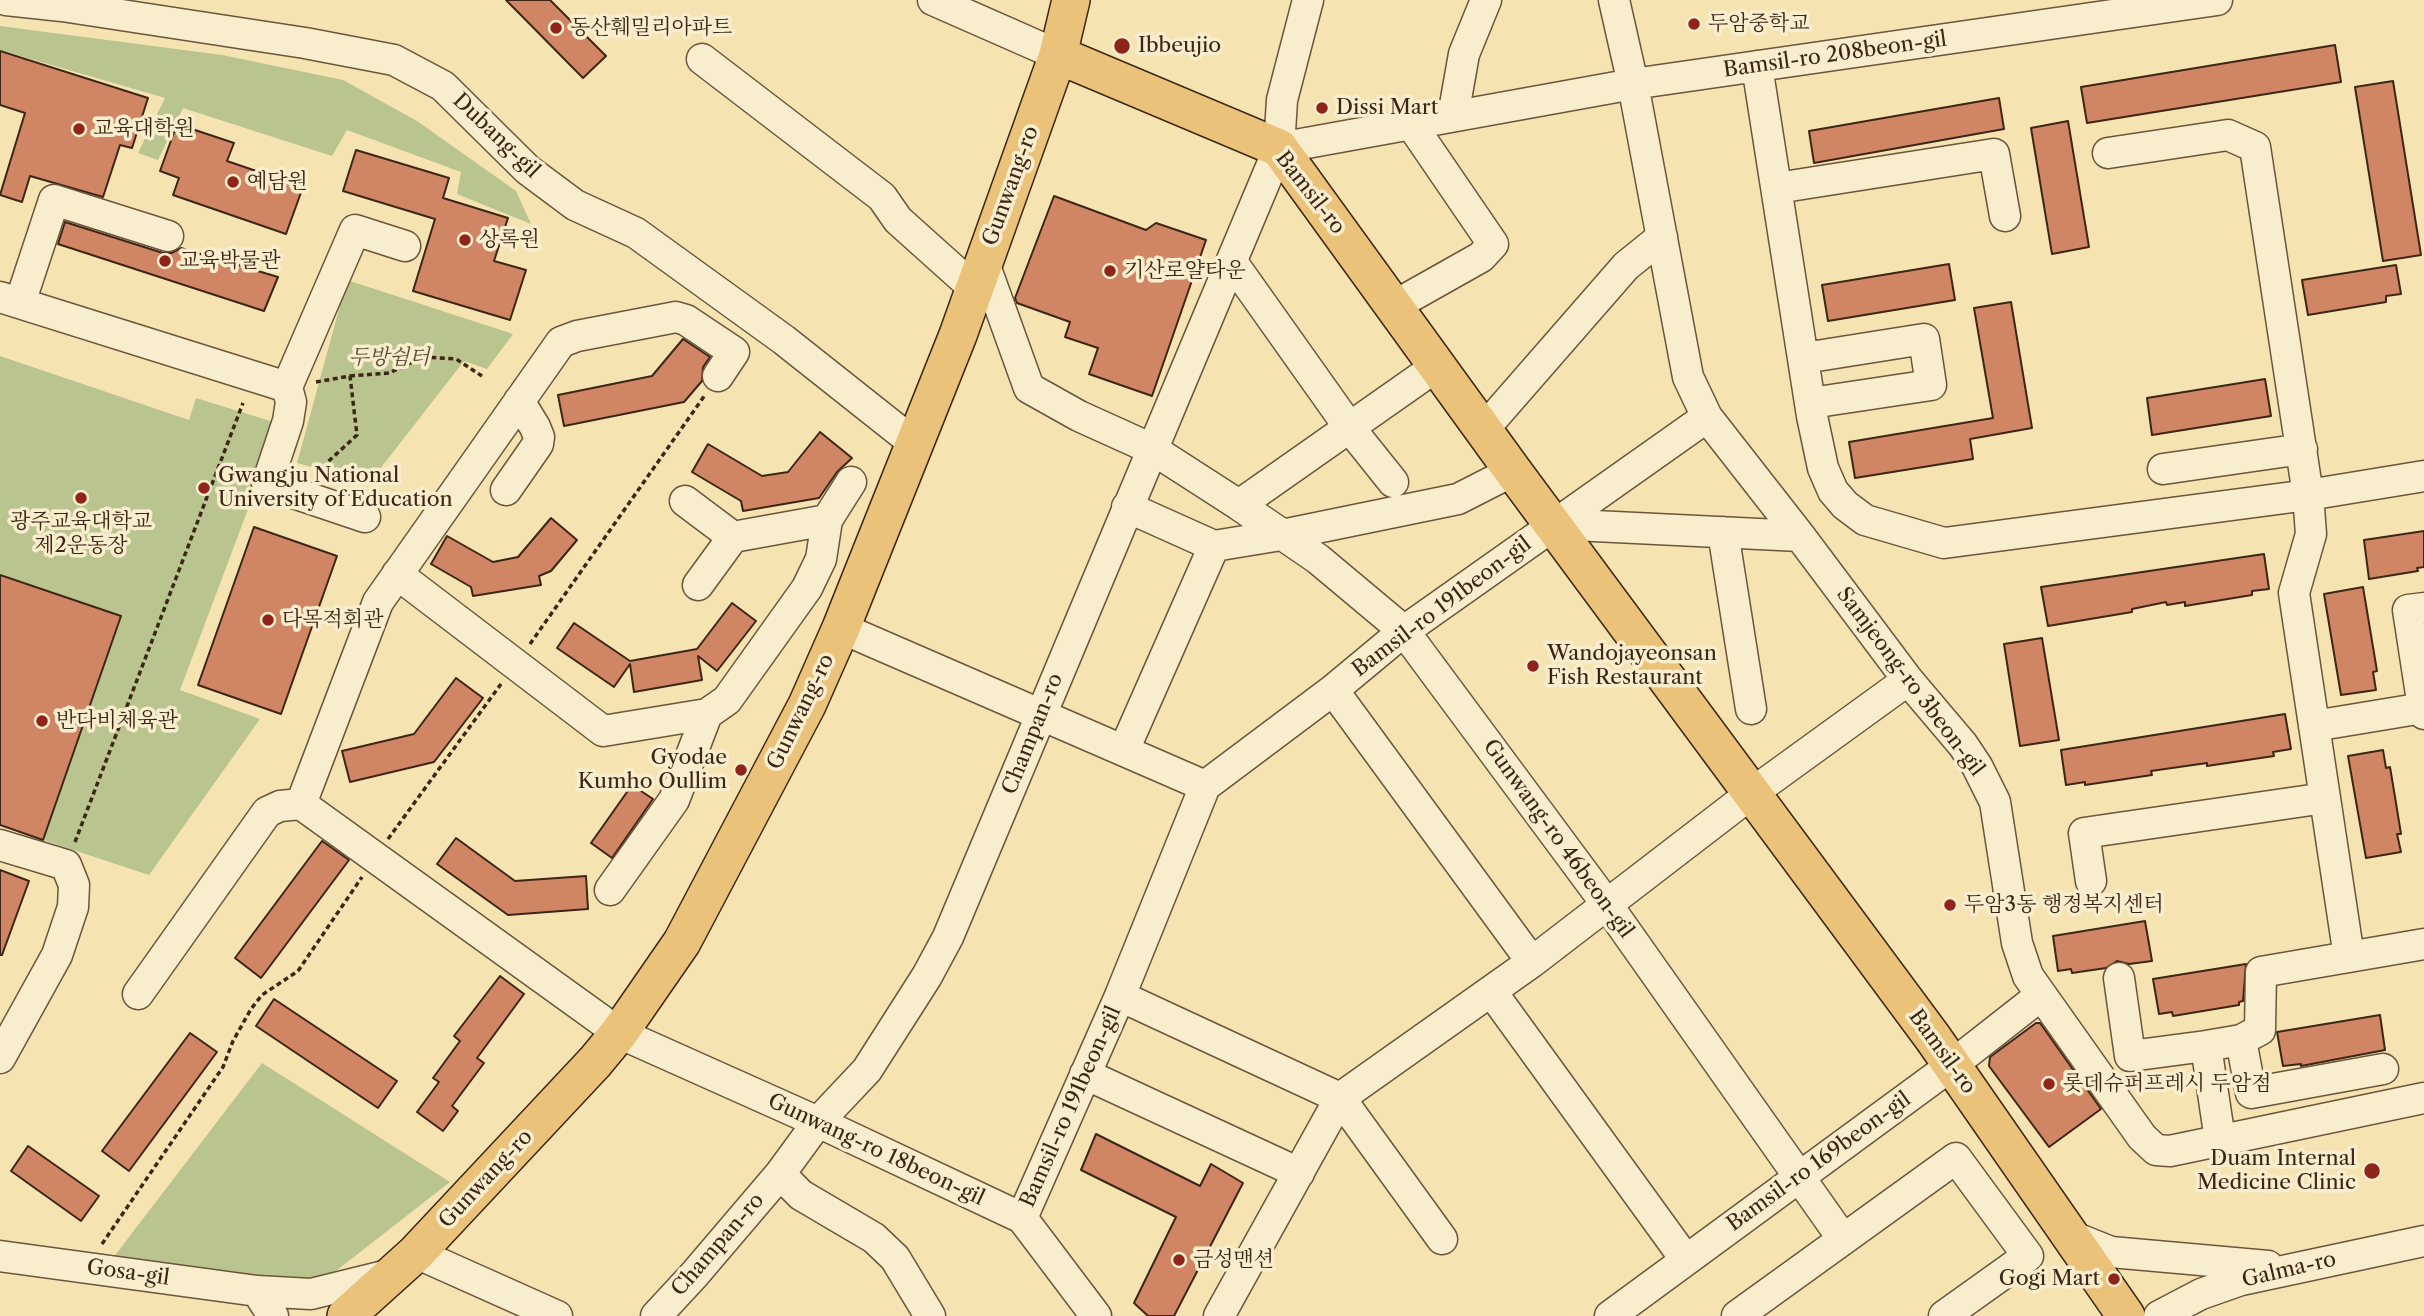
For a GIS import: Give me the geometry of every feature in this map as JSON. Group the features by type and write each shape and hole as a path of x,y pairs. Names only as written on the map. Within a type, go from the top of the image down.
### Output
{"main road":[{"name":"Gunwang-ro","path":"346,1316 404,1264 595,1062 619,1033 682,942 807,705 841,628 979,276 1058,55 1071,0"},
{"name":"Bamsil-ro","path":"1058,55 1279,148 1513,471 1952,1065 2126,1316"}],"street":[{"name":"Dubang-gil","path":"6,0 305,43 394,60 443,86 528,170 575,205 636,233 784,340 914,443"},
{"path":"933,0 1058,55"},
{"name":"Champan-ro","path":"656,1316 780,1174 818,1122 867,1070 927,976 948,937 1279,148 1282,100 1308,0"},
{"path":"1453,116 1464,54 1486,0"},
{"name":"Samjeong-ro 3beon-gil","path":"1614,0 1633,84 1688,377 1707,417 1908,680 1977,765 1990,790 1997,817 2017,943 2028,976 2142,1138 2156,1150 2170,1151 2424,1098"},
{"name":"Bamsil-ro 208beon-gil","path":"1279,148 1633,84 2217,0"},
{"path":"702,59 882,197 898,220 979,276"},
{"path":"1757,66 1823,468 1833,491 1845,505 1865,520 1944,543 2308,495 2424,476"},
{"path":"1394,306 1480,257 1493,243 1411,124"},
{"path":"2108,153 2228,135 2255,147 2308,495 2311,534 2294,593 2349,957"},
{"path":"1777,188 1994,154 2005,216"},
{"path":"168,236 54,200 10,300 287,387"},
{"path":"366,517 267,485 288,421 291,402 287,387 355,230 405,246"},
{"path":"1483,430 1626,266 1662,237"},
{"path":"1231,262 1349,427 1393,481"},
{"name":"Gunwang-ro 46beon-gil","path":"979,276 1029,388 1079,416 1152,449 1239,505 1318,559 1404,631 1608,906 1843,1239"},
{"path":"138,994 267,813 280,806 301,804 378,602 561,342 577,336 676,317 686,320 734,352 718,376"},
{"path":"1804,358 1924,339 1931,384 1811,403"},
{"path":"1239,505 1437,366"},
{"path":"506,490 538,444 539,438 519,401"},
{"path":"1553,524 1707,417"},
{"path":"2163,470 2302,449"},
{"path":"1127,507 1214,546 1458,499 1513,471"},
{"path":"397,574 603,730 707,714 727,700 807,589 821,559 827,520 852,482"},
{"path":"684,501 733,537"},
{"path":"698,585 733,537 827,520"},
{"path":"1553,524 1800,536"},
{"name":"Bamsil-ro 191beon-gil","path":"1022,1218 1120,996 1205,786 1333,690 1404,631 1553,524"},
{"path":"1723,532 1751,709"},
{"path":"1124,750 1214,546"},
{"path":"2314,726 2423,711 2420,659 2408,610 2424,608"},
{"path":"841,628 1205,786"},
{"path":"1219,1316 1340,1098 1532,962 1752,793 1908,680"},
{"name":"Bamsil-ro 191beon-gil","path":"1333,690 1532,962"},
{"path":"610,890 674,800 707,714"},
{"path":"2091,880 2084,833 2325,797"},
{"name":"Gunwang-ro 18beon-gil","path":"301,804 619,1033 818,1122 1022,1218 1096,1316"},
{"path":"0,845 66,865 74,885 73,907 57,955 0,1058"},
{"path":"2119,978 2130,1056 2241,1040 2260,1030 2261,972 2424,944"},
{"path":"1491,991 1686,1260"},
{"name":"Bamsil-ro 191beon-gil","path":"1120,996 1340,1098"},
{"name":"Bamsil-ro 169beon-gil","path":"1610,1316 1952,1065 2040,996"},
{"path":"2241,1040 2252,1093 2383,1069"},
{"path":"2206,1046 2220,1140"},
{"path":"1085,1074 1299,1173"},
{"path":"1340,1098 1442,1239"},
{"path":"1737,1316 1956,1157 2028,1256 1944,1316"},
{"name":"Champan-ro","path":"780,1174 801,1195 874,1238 895,1258 930,1316"},
{"path":"2071,1237 2110,1252 2290,1268"},
{"name":"Galma-ro","path":"2159,1316 2219,1287 2241,1280 2424,1241"},
{"name":"Gosa-gil","path":"0,1256 257,1291 311,1294 404,1264"},
{"path":"404,1264 557,1316"},
{"path":"257,1291 273,1316"}],"path":[{"path":"287,387 350,376 389,373 424,357 456,359 482,376"},
{"path":"320,469 357,435 350,376"},
{"path":"83,1267 113,1230 215,1078 251,1009 262,995 298,971 375,857 516,664 718,376"},
{"path":"66,865 243,403"}],"green space":[{"path":"0,26 222,55 343,80 417,121 516,191 531,224 457,194 461,172 347,130 332,156 183,108 158,160 138,153 165,98 0,50"},
{"name":"두방쉼터","path":"347,280 513,334 487,369 464,361 369,483 297,463"},
{"path":"0,356 189,420 196,398 280,424 180,690 260,719 149,875 43,840 121,617 0,575"},
{"path":"262,1063 450,1182 323,1281 310,1285 110,1262"}],"building":[{"name":"동산훼밀리아파트","path":"506,0 550,0 606,56 583,78"},
{"path":"2335,45 2341,82 2087,123 2081,87"},
{"name":"교육대학원","path":"0,51 148,98 132,148 120,145 103,197 30,176 22,202 0,195 25,113 0,105"},
{"path":"2393,81 2421,255 2383,261 2355,87"},
{"path":"1999,98 2004,129 1814,163 1809,131"},
{"path":"2068,121 2089,247 2052,254 2031,128"},
{"name":"예담원","path":"177,124 234,143 227,161 303,187 286,234 173,195 179,178 160,171"},
{"name":"상록원","path":"356,150 449,178 443,198 508,218 494,261 526,270 510,320 413,291 435,219 343,191"},
{"name":"기산로얄타운","path":"1054,196 1146,230 1156,223 1206,240 1152,396 1089,374 1098,348 1065,337 1070,322 1017,303 1015,298"},
{"name":"교육박물관","path":"65,222 163,253 172,253 181,248 278,277 264,311 58,244"},
{"path":"1949,264 1955,300 1828,321 1822,285"},
{"path":"2396,265 2401,294 2386,296 2386,302 2308,315 2302,280"},
{"path":"2011,302 2032,428 1970,439 1973,459 1855,478 1849,442 1993,418 1974,308"},
{"path":"683,339 710,357 703,367 702,381 684,402 564,426 558,395 652,376"},
{"path":"2265,379 2271,416 2152,435 2147,398"},
{"path":"820,432 852,458 837,472 819,498 743,511 741,501 692,472 708,444 762,476 788,472"},
{"path":"551,518 577,540 551,571 539,576 541,585 473,596 471,587 431,564 447,536 493,562 518,557"},
{"name":"다목적회관","path":"254,527 337,556 281,714 198,685"},
{"path":"2424,531 2424,567 2417,568 2418,571 2369,579 2364,540"},
{"path":"2264,554 2269,589 2252,591 2252,595 2185,606 2185,602 2167,605 2166,602 2132,609 2132,612 2048,626 2041,587"},
{"name":"반다비체육관","path":"0,575 121,616 43,840 0,825"},
{"path":"2363,587 2377,671 2373,672 2376,690 2341,695 2324,594"},
{"path":"732,603 756,621 717,671 698,656 702,680 634,692 630,664 614,687 557,648 574,623 630,661 697,649"},
{"path":"2042,638 2059,740 2020,746 2004,644"},
{"path":"456,678 483,698 434,762 350,782 342,751 414,734"},
{"path":"2285,714 2291,749 2273,752 2274,756 2151,771 2152,775 2085,785 2085,782 2066,785 2061,750"},
{"path":"2383,750 2386,768 2390,767 2401,834 2397,834 2401,852 2366,858 2348,756"},
{"path":"632,785 653,799 612,858 591,843"},
{"path":"456,838 515,881 586,876 588,909 508,915 437,864"},
{"path":"322,841 349,860 261,978 235,958"},
{"path":"0,870 29,881 2,955 0,955"},
{"path":"2145,921 2152,961 2129,964 2117,961 2106,968 2072,973 2071,969 2058,971 2053,936"},
{"path":"2246,964 2243,1001 2239,1002 2239,1005 2173,1016 2172,1012 2159,1014 2153,979"},
{"path":"500,976 524,994 477,1058 484,1063 452,1106 458,1111 443,1131 417,1112 439,1082 433,1078 460,1041 454,1036"},
{"path":"274,999 397,1081 378,1108 256,1026"},
{"path":"2380,1015 2385,1050 2301,1066 2283,1066 2277,1032"},
{"name":"롯데슈퍼프레시 두암점","path":"2036,1023 2040,1023 2101,1109 2049,1147 1989,1066 1990,1057"},
{"path":"190,1033 217,1052 129,1171 102,1151"},
{"name":"금성맨션","path":"1096,1134 1200,1186 1211,1164 1243,1183 1174,1316 1148,1316 1134,1303 1176,1217 1081,1170"},
{"path":"28,1146 99,1196 81,1221 11,1171"}],"place":[{"name":"두암중학교","path":"1694,24"},
{"name":"동산훼밀리아파트","path":"556,28"},
{"name":"Ibbeujio","path":"1122,46"},
{"name":"Dissi Mart","path":"1322,108"},
{"name":"교육대학원","path":"79,129"},
{"name":"예담원","path":"233,182"},
{"name":"상록원","path":"465,240"},
{"name":"교육박물관","path":"165,261"},
{"name":"기산로얄타운","path":"1110,271"},
{"name":"Gwangju National University of Education","path":"204,488"},
{"name":"광주교육대학교 제2운동장","path":"81,498"},
{"name":"다목적회관","path":"268,620"},
{"name":"Wandojayeonsan Fish Restaurant","path":"1533,666"},
{"name":"반다비체육관","path":"42,721"},
{"name":"Gyodae Kumho Oullim","path":"741,770"},
{"name":"두암3동 행정복지센터","path":"1950,905"},
{"name":"롯데슈퍼프레시 두암점","path":"2049,1084"},
{"name":"Duam Internal Medicine Clinic","path":"2372,1171"},
{"name":"금성맨션","path":"1179,1260"},
{"name":"Gogi Mart","path":"2114,1279"}]}
